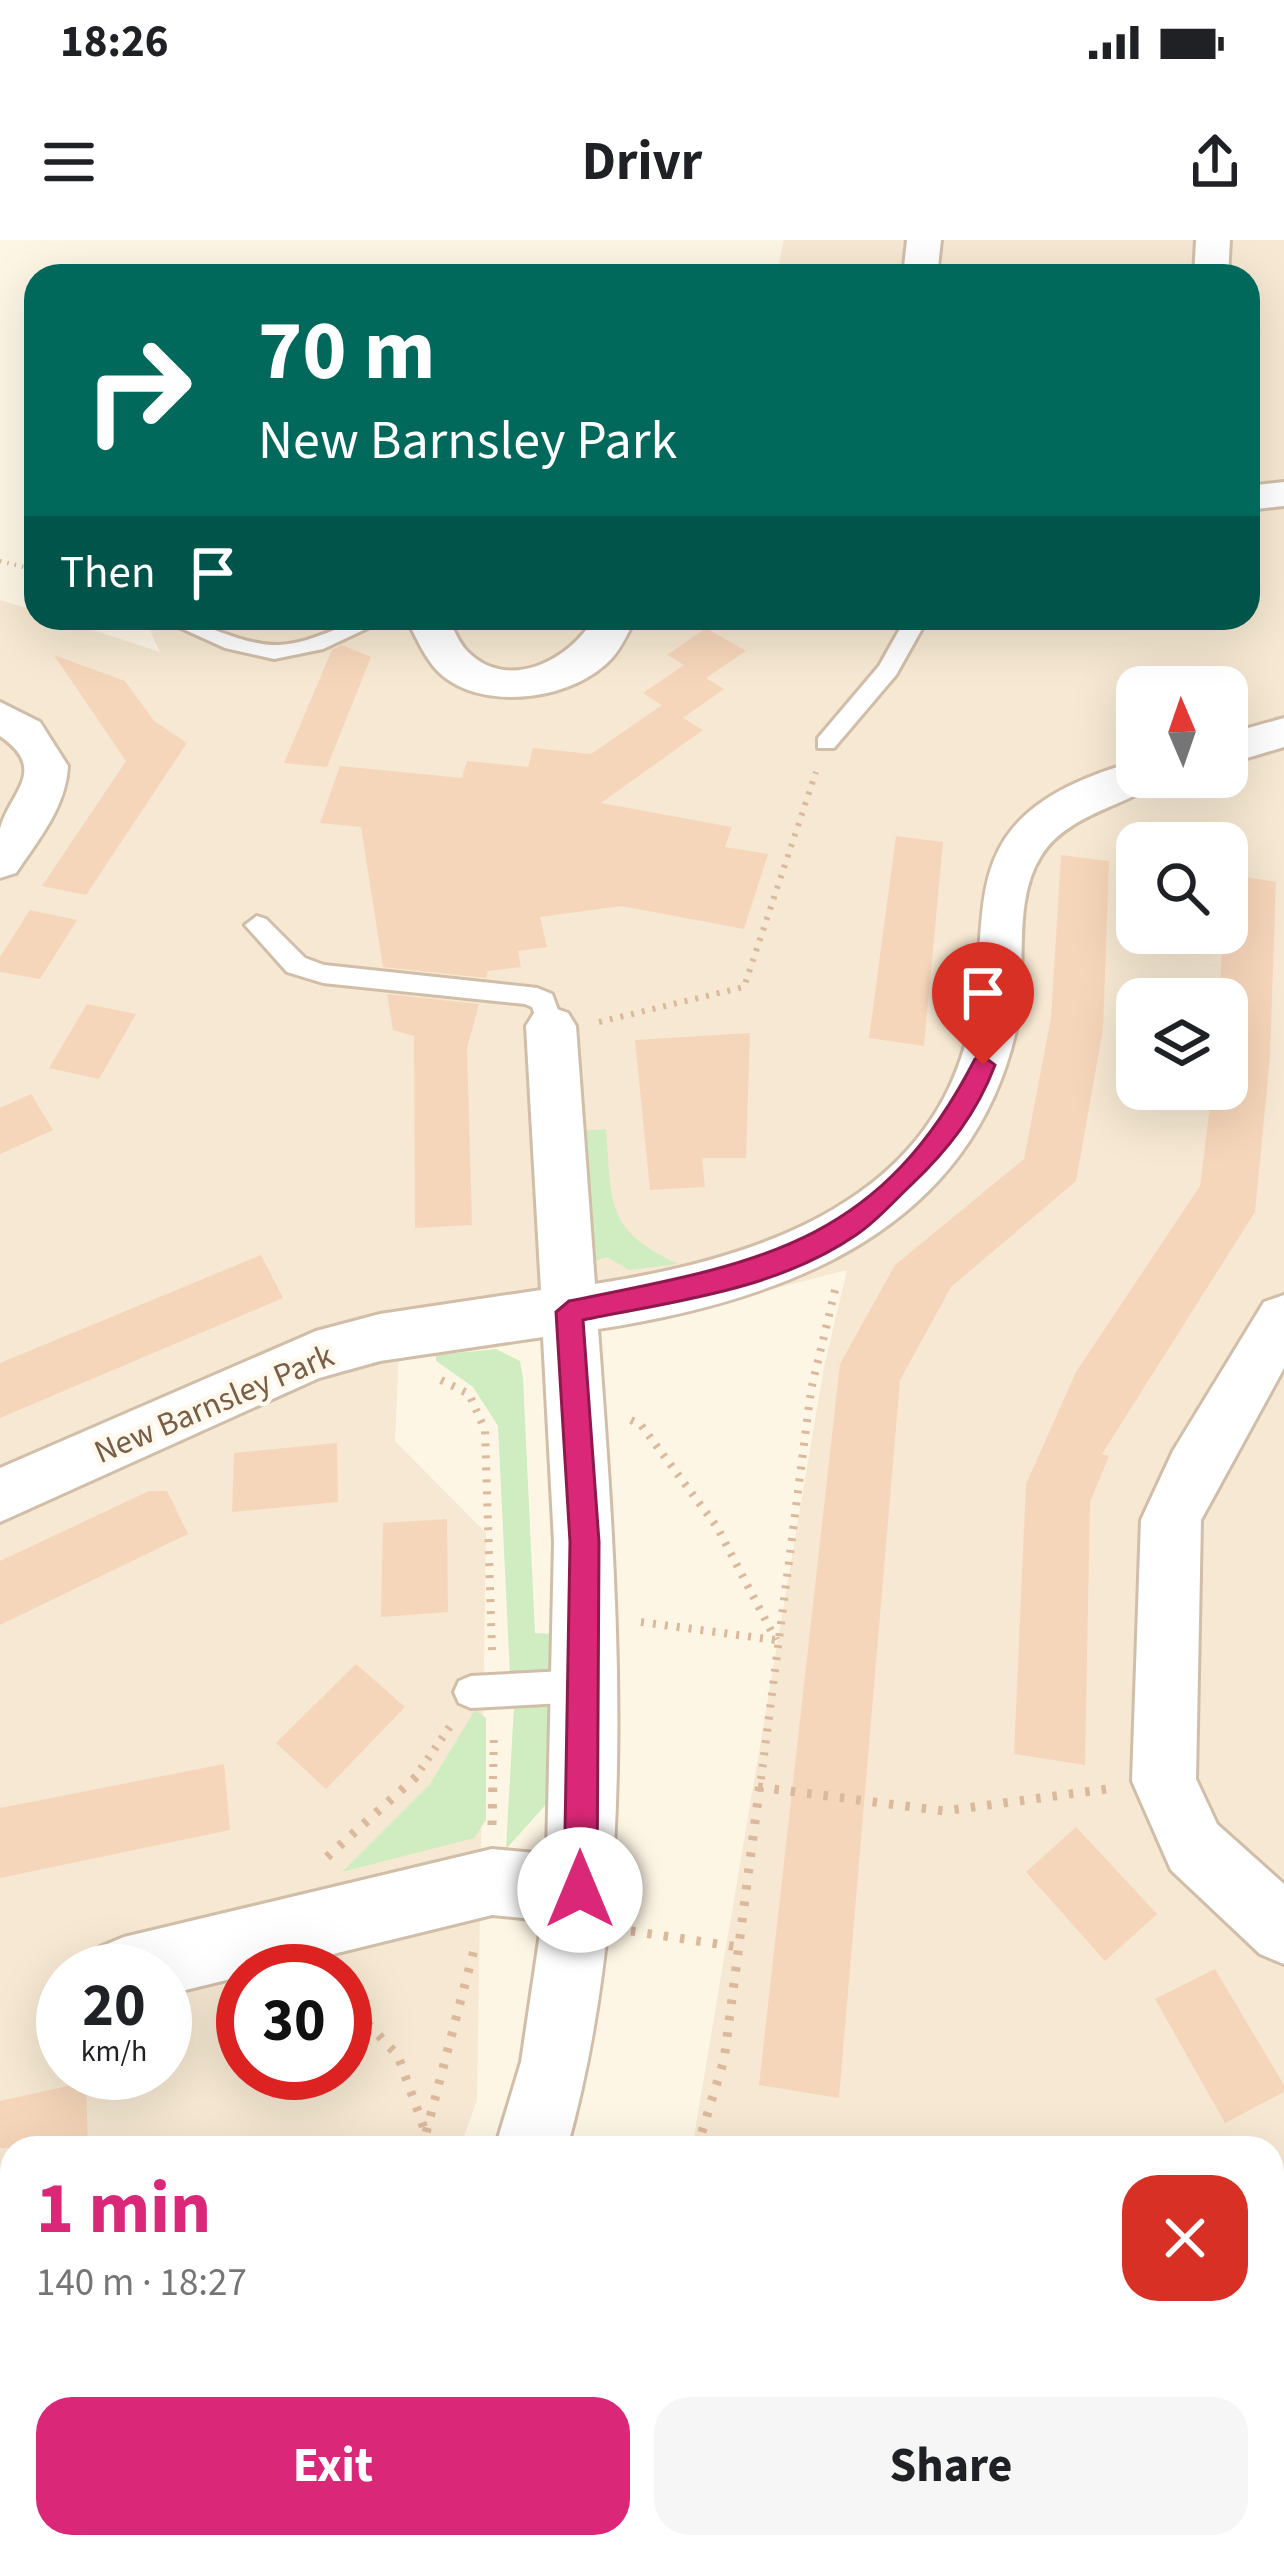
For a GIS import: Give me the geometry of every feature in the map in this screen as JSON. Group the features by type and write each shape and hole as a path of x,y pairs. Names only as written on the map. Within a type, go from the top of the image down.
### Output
{"street":[{"path":"433,630 448,658 466,674 506,682 555,676 577,665 597,649 608,630"},
{"path":"0,716 34,739 47,759 49,782 0,862"},
{"path":"1248,743 1284,732"},
{"name":"New Barnsley Park","path":"0,1496 316,1354 733,1279 807,1252 850,1226 890,1194 970,1098 992,1027 1004,889 1012,856 1060,808 1116,785"},
{"path":"534,2136 556,2062 580,1890 584,1542 551,1030"},
{"path":"1284,1318 1193,1468 1171,1520 1163,1781 1194,1847 1284,1930"},
{"path":"192,1955 492,1882 580,1890"}],"lane":[{"path":"200,630 258,653 296,655 351,630"},
{"path":"826,743 887,670 910,630"},
{"path":"256,925 296,965 323,974 543,1000 551,1030"},
{"path":"483,1691 582,1686"}],"path":[{"path":"551,1030 744,987 826,743"},
{"path":"702,2136 724,2060 811,1390 850,1226"},
{"path":"380,1340 469,1394 485,1430 483,1691 492,1882 426,2136"},
{"path":"575,1396 641,1425 700,1493 737,1556 776,1640"},
{"path":"658,1624 776,1640"},
{"path":"275,1935 326,1858 420,1773 483,1691"},
{"path":"758,1787 944,1811 1163,1781"},
{"path":"656,1936 738,1947"},
{"path":"372,2020 384,2030 411,2074 426,2136"}],"shaded area":[{"path":"784,240 1284,240 1284,2136 694,2136 824,1367 847,1270 710,1305 519,1335 399,1347 395,1441 486,1533 477,2100 464,2136 0,2136 0,600 24,607 24,630 93,630 160,652 150,630 1260,630 1260,264 779,264"}],"green space":[{"path":"606,1129 617,1212 637,1239 678,1264 629,1270 607,1257 595,1261 580,1131"},
{"path":"496,1349 520,1361 535,1633 556,1634 557,1673 510,1676 498,1426 473,1387 436,1361 436,1355"},
{"path":"514,1705 557,1705 550,1800 506,1849"},
{"path":"475,1710 486,1718 486,1820 474,1838 342,1872 430,1784"}],"building":[{"path":"703,630 746,651 706,678 724,689 683,718 703,730 601,803 732,827 725,847 768,854 744,929 621,906 540,917 547,947 518,951 521,967 488,971 486,978 383,967 361,827 320,823 340,766 462,778 467,761 528,767 533,748 591,754 662,705 643,693 684,665 667,655"},
{"path":"342,645 371,657 327,767 284,763 332,650"},
{"path":"54,655 125,681 154,721 187,743 86,895 42,886 126,761"},
{"path":"896,836 943,842 924,1046 869,1038"},
{"path":"1061,855 1109,861 1103,1029 1076,1181 951,1287 900,1380 839,2098 759,2085 840,1364 895,1265 1024,1159 1051,1018"},
{"path":"1248,877 1276,882 1270,1056 1255,1212 1102,1454 1109,1456 1090,1502 1085,1765 1014,1754 1026,1484 1076,1372 1200,1186 1209,1110 1248,1110 1248,978 1220,978 1222,954 1248,954"},
{"path":"30,910 77,920 40,979 0,972 0,957"},
{"path":"387,994 479,1004 467,1048 472,1225 415,1228 414,1036 393,1030"},
{"path":"87,1004 136,1014 99,1079 49,1068"},
{"path":"750,1033 746,1158 702,1158 705,1187 650,1190 635,1040"},
{"path":"31,1094 53,1130 0,1154 0,1108"},
{"path":"261,1255 283,1298 0,1418 0,1363"},
{"path":"337,1443 338,1502 232,1512 234,1453"},
{"path":"149,1491 167,1491 188,1534 0,1625 0,1561"},
{"path":"447,1519 448,1612 381,1617 383,1523"},
{"path":"356,1664 405,1707 326,1789 276,1743"},
{"path":"224,1764 230,1830 0,1878 0,1808"},
{"path":"1076,1827 1157,1914 1105,1961 1026,1872"},
{"path":"1215,1969 1284,2085 1284,2092 1225,2123 1155,1999"},
{"path":"36,2093 36,2100 87,2100 88,2136 0,2136 0,2101"}],"route":[{"path":"580,1890 584,1542 569,1312 733,1279 807,1252 890,1194 970,1098 983,1065"}]}
